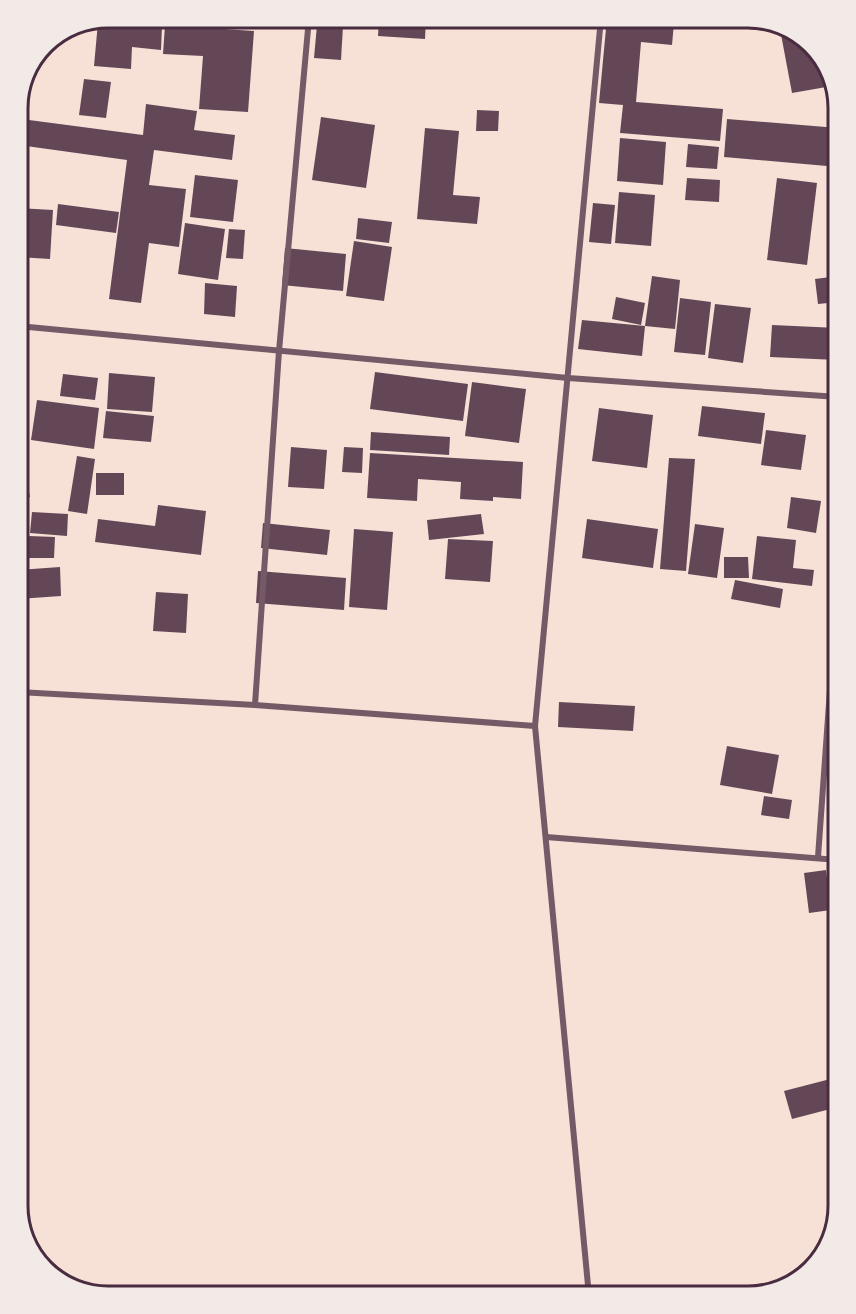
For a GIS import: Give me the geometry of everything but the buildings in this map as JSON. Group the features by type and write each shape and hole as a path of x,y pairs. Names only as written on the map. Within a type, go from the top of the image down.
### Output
{"street":[{"path":"255,705 279,351 308,28"},
{"path":"588,1286 535,726 600,29"},
{"path":"29,327 568,378 828,396"},
{"path":"28,693 255,705 535,726"},
{"path":"818,857 828,718"},
{"path":"546,837 828,858"}]}
